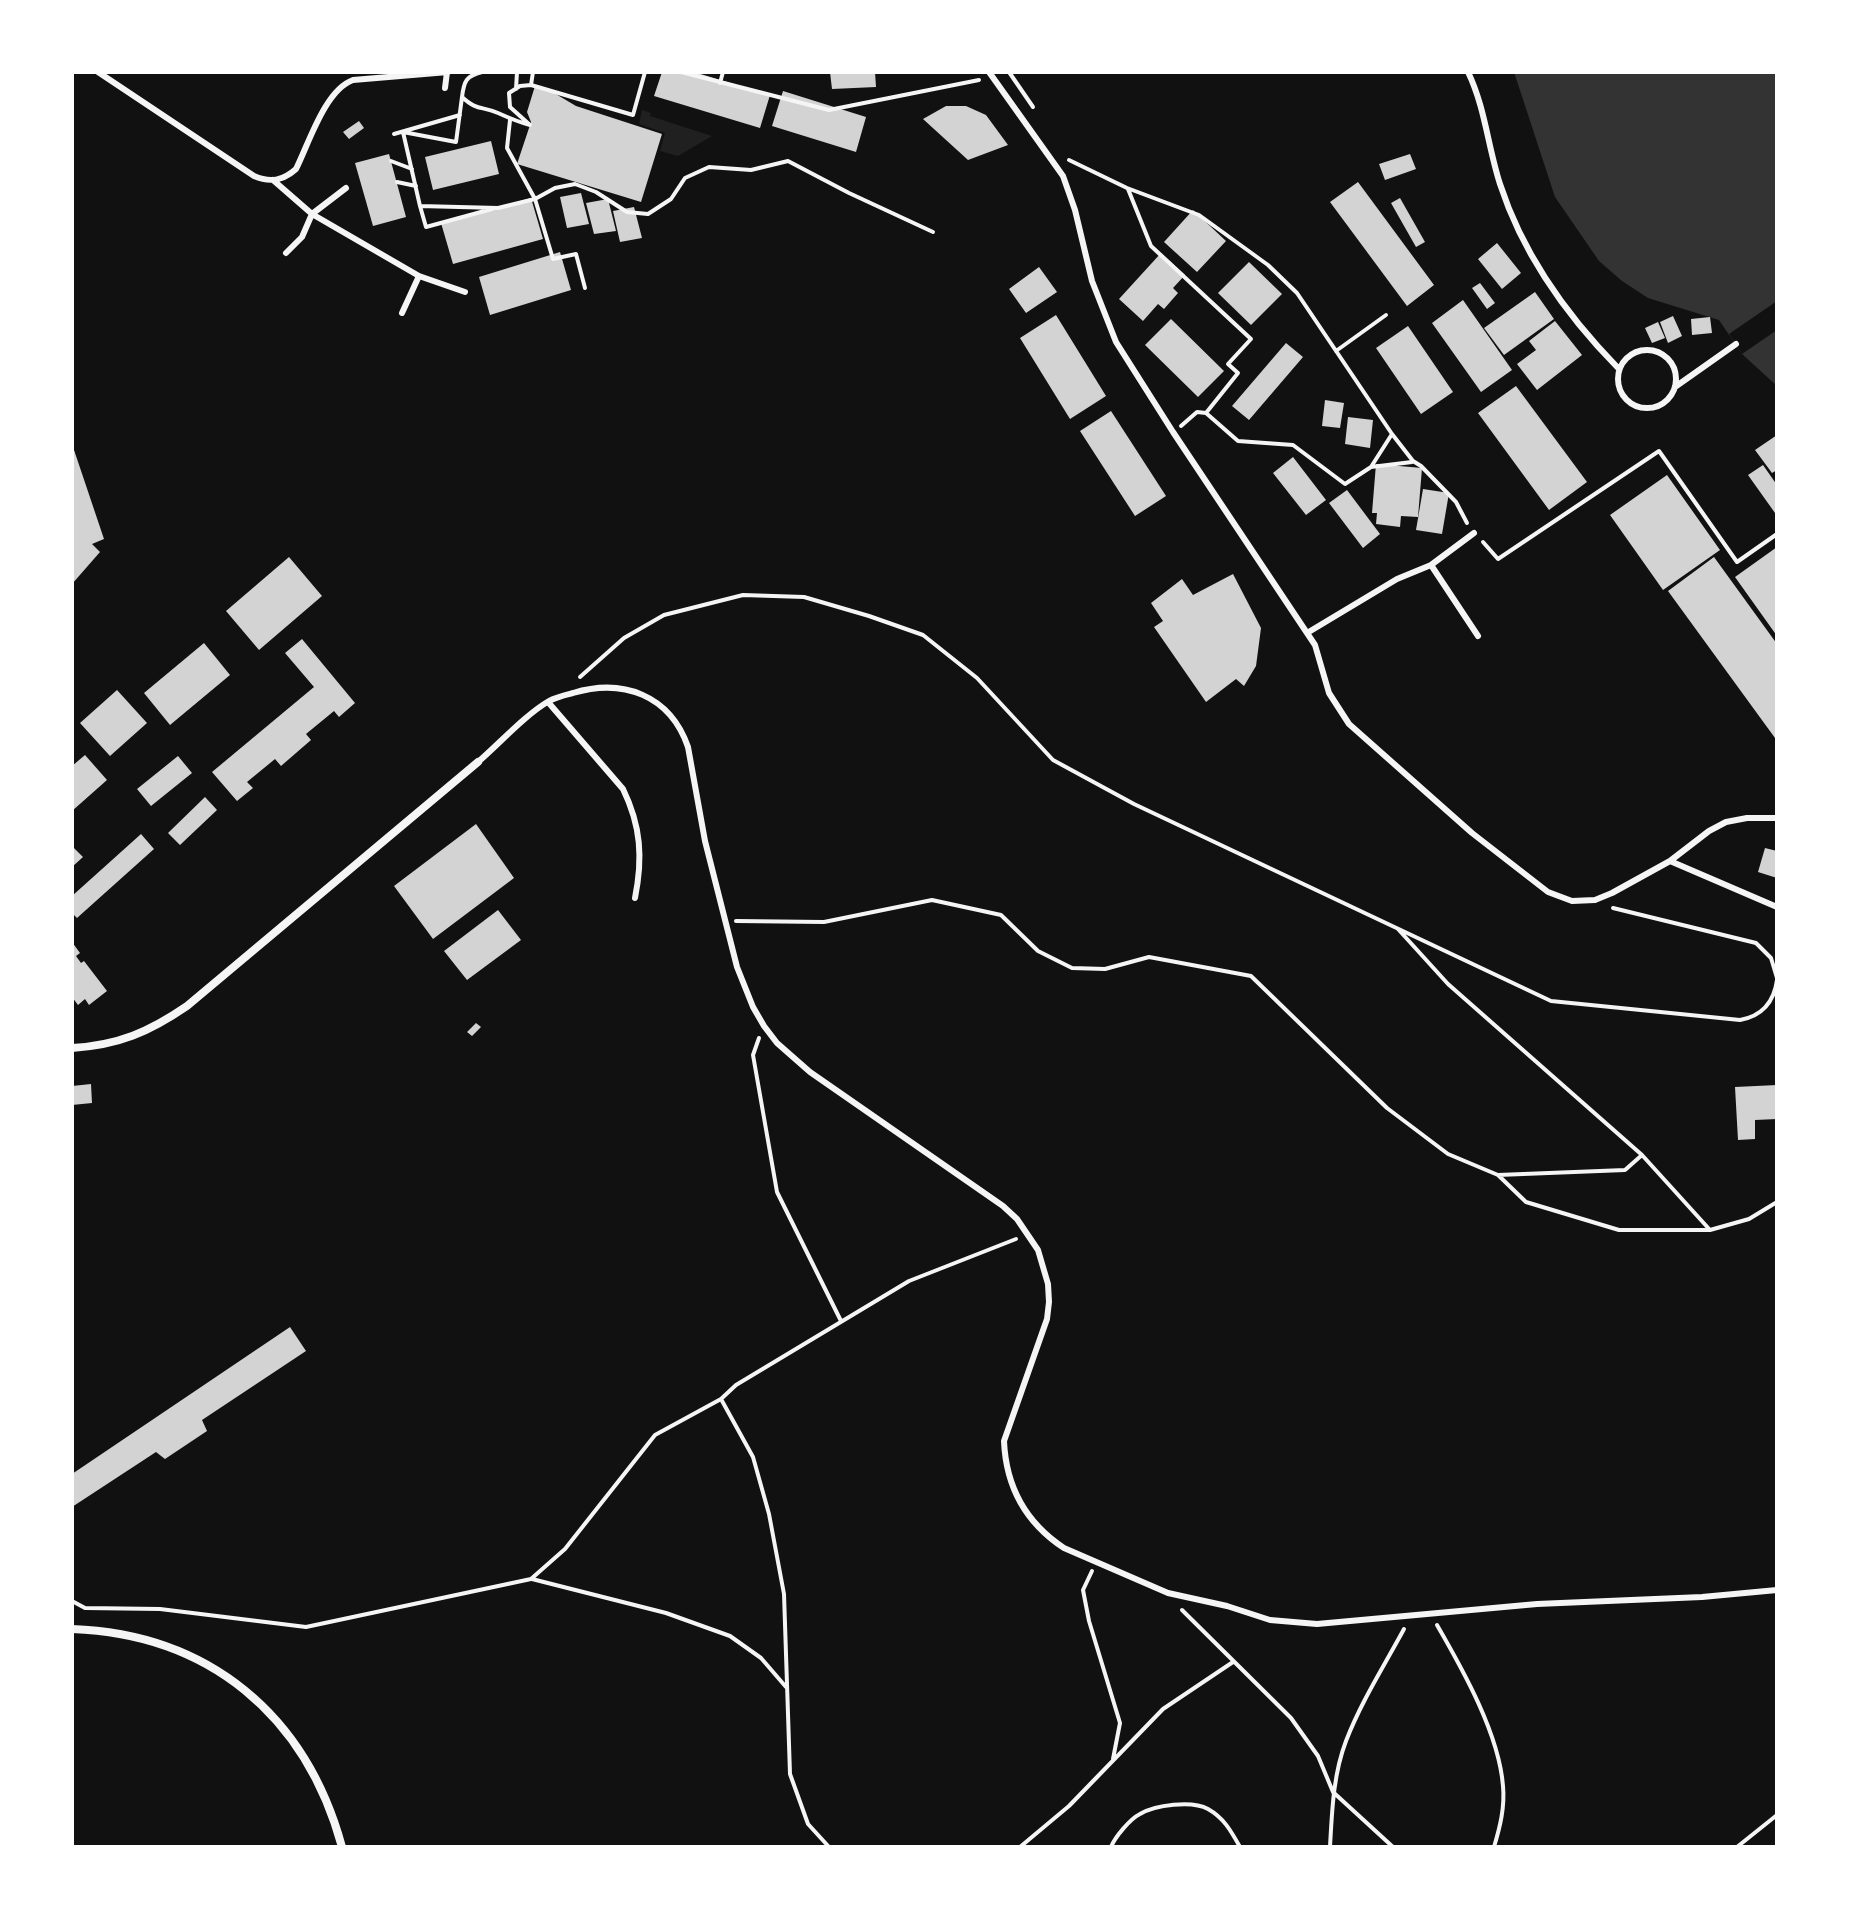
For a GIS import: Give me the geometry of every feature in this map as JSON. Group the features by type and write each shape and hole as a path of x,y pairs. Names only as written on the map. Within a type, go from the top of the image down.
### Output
{"street":[{"path":"72,1048 115,1041 152,1030 187,1006 478,762"},
{"path":"72,1629 127,1634 153,1640 204,1662 249,1693 278,1722 303,1754 316,1778 342,1847"}],"lane":[{"path":"98,72 254,176 273,180 312,214 419,276 465,292"},
{"path":"273,180 296,169 331,97 340,86 353,80 447,72 445,88"},
{"path":"989,72 1063,176 1092,281 1116,342 1307,633 1320,657 1329,693 1349,724 1472,833 1559,898 1585,902 1603,897 1670,861 1726,822 1777,818"},
{"path":"1468,72 1477,90 1499,183 1523,239 1555,294 1596,346 1619,369"},
{"path":"286,253 302,237 312,214 346,188"},
{"path":"402,313 419,276"},
{"path":"1675,387 1736,344"},
{"path":"1652,350 1671,361 1677,377 1675,387 1662,405 1640,407 1622,394 1619,369 1633,353 1652,350"},
{"path":"1307,633 1397,579 1431,565 1474,533"},
{"path":"1431,565 1478,636"},
{"path":"478,762 548,702 595,686 640,693 669,713 688,747 705,841 726,921 744,987 764,1026 777,1043 810,1072 1003,1206 1029,1234 1044,1267 1049,1302 1047,1319 1004,1441 1007,1470 1018,1499 1038,1527 1064,1548 1168,1593 1227,1606 1270,1620 1293,1623 1317,1624 1413,1613 1726,1596 1777,1590"},
{"path":"548,702 623,789 631,805 641,855 635,898"},
{"path":"1670,861 1777,907"}],"path":[{"path":"456,150 464,80 482,72"},
{"path":"516,89 517,72"},
{"path":"531,85 533,72"},
{"path":"462,97 474,109 495,111 510,120 530,125 510,107 509,93 531,85 633,115 645,72"},
{"path":"681,72 829,110 951,84 994,79"},
{"path":"720,83 723,72"},
{"path":"394,134 460,115"},
{"path":"510,120 507,148 535,199 553,259 576,254 585,288"},
{"path":"403,132 456,142"},
{"path":"403,132 426,227 535,199 555,188 575,184 596,192 627,212 648,214 671,199 685,178 709,167 751,170 788,161 933,232"},
{"path":"1043,148 1127,188 1199,215 1268,265 1297,293 1413,461 1456,502 1474,533 1498,559 1659,451 1737,562 1777,534"},
{"path":"391,161 412,169"},
{"path":"397,182 416,186"},
{"path":"1127,188 1151,246 1251,339 1228,364 1238,373 1206,413"},
{"path":"420,206 498,208"},
{"path":"1336,351 1386,315"},
{"path":"1173,432 1197,412 1206,413 1238,441 1293,445 1345,484 1371,467 1392,434"},
{"path":"1371,467 1413,461"},
{"path":"579,677 624,638 664,615 743,595 804,597 923,635 977,678 1053,760 1134,804 1551,1001 1740,1020 1750,1018 1773,999 1777,979 1771,958 1756,943 1585,902"},
{"path":"726,921 824,922 932,900 1001,915 1038,951 1072,968 1105,969 1149,957 1251,976 1387,1108 1448,1154 1498,1175 1526,1202 1619,1230 1710,1230 1749,1219 1777,1202"},
{"path":"1395,926 1448,984 1642,1155 1710,1230"},
{"path":"764,1026 753,1055 777,1192 841,1321"},
{"path":"1498,1175 1625,1170 1642,1155"},
{"path":"1771,1206 1777,1209"},
{"path":"531,1579 565,1549 655,1435 721,1399 736,1385 909,1281 1029,1234"},
{"path":"721,1399 753,1457 769,1514 784,1594 790,1774 808,1824 829,1847"},
{"path":"1096,1562 1083,1590 1089,1621 1120,1723 1113,1760"},
{"path":"72,1601 85,1608 160,1609 306,1627 531,1579 666,1613 730,1636 761,1658 788,1689"},
{"path":"1168,1593 1193,1622 1291,1718 1318,1756 1333,1792 1393,1847"},
{"path":"1330,1847 1333,1792 1345,1743 1413,1613"},
{"path":"1430,1613 1472,1693 1501,1769 1503,1808 1494,1847"},
{"path":"1020,1847 1069,1806 1163,1709 1233,1662"},
{"path":"1111,1847 1139,1814 1160,1807 1187,1805 1205,1807 1226,1822 1240,1847"},
{"path":"1737,1847 1777,1815"}],"shaded area":[{"path":"1514,72 1777,72 1777,386 1742,354 1719,320 1648,298 1599,261 1555,197"},
{"path":"642,110 651,113 650,116 712,136 678,156 660,151 665,133 639,124"}],"pier":[{"path":"1777,301 1777,330 1742,354 1729,334"}],"building":[{"path":"662,72 694,72 770,95 760,128 654,96"},
{"path":"830,72 875,72 876,87 832,89"},
{"path":"535,86 549,90 576,106 662,134 641,202 517,164 531,122 527,112"},
{"path":"783,91 866,117 856,152 772,126"},
{"path":"946,106 966,106 986,115 1008,145 968,160 923,119"},
{"path":"359,121 364,128 349,139 343,132"},
{"path":"491,141 499,174 433,190 425,157"},
{"path":"389,154 406,217 373,226 355,163"},
{"path":"1410,154 1416,169 1385,180 1379,164"},
{"path":"1358,182 1434,285 1407,306 1330,202"},
{"path":"581,193 589,224 567,228 560,197"},
{"path":"531,198 543,239 453,264 441,223"},
{"path":"1400,198 1425,242 1416,247 1391,203"},
{"path":"608,199 616,231 594,234 586,203"},
{"path":"634,207 642,238 620,242 613,211"},
{"path":"1193,210 1226,241 1197,272 1164,242"},
{"path":"1497,243 1521,273 1502,289 1478,259"},
{"path":"560,252 571,290 490,315 479,277"},
{"path":"1161,253 1185,275 1173,288 1178,293 1164,309 1158,304 1143,321 1119,299"},
{"path":"1249,262 1282,294 1251,325 1218,293"},
{"path":"1039,267 1057,292 1026,313 1009,289"},
{"path":"1480,283 1495,303 1487,309 1472,288"},
{"path":"1535,292 1554,319 1504,355 1484,328"},
{"path":"1463,300 1512,370 1481,392 1432,323"},
{"path":"1056,315 1106,396 1070,419 1020,338"},
{"path":"1673,316 1682,336 1668,343 1660,322"},
{"path":"1710,317 1712,333 1692,335 1691,319"},
{"path":"1171,319 1224,371 1198,397 1145,345"},
{"path":"1555,321 1582,355 1537,390 1517,364 1536,350 1529,341"},
{"path":"1658,322 1665,338 1652,343 1645,328"},
{"path":"1408,326 1453,392 1421,414 1376,348"},
{"path":"1286,343 1303,357 1249,420 1232,406"},
{"path":"1516,386 1587,482 1549,510 1478,413"},
{"path":"1325,400 1344,403 1340,428 1322,426"},
{"path":"1111,411 1166,496 1135,516 1080,431"},
{"path":"1348,417 1373,420 1370,448 1345,444"},
{"path":"1777,435 1777,470 1772,473 1755,450"},
{"path":"72,444 104,539 92,544 100,552 72,584"},
{"path":"1293,457 1326,500 1306,515 1273,473"},
{"path":"1376,464 1422,468 1418,517 1401,516 1400,527 1376,524 1377,513 1372,513"},
{"path":"1763,465 1777,485 1775,513 1748,475"},
{"path":"1667,475 1720,550 1663,590 1610,515"},
{"path":"1423,489 1449,493 1442,534 1416,530"},
{"path":"1347,490 1380,534 1363,548 1329,503"},
{"path":"1777,547 1777,636 1735,577"},
{"path":"289,557 322,596 259,650 226,611"},
{"path":"1714,557 1777,644 1775,738 1668,591"},
{"path":"1233,574 1261,628 1256,666 1244,686 1236,679 1206,702 1154,627 1163,621 1151,603 1182,579 1193,595"},
{"path":"302,639 355,703 339,717 334,711 306,734 311,740 281,766 275,759 247,782 253,788 237,801 212,772 314,687 285,653"},
{"path":"204,643 230,675 170,725 144,693"},
{"path":"117,690 147,723 110,756 80,723"},
{"path":"85,755 107,780 72,811 72,766"},
{"path":"178,756 192,773 151,806 137,789"},
{"path":"205,797 217,810 180,845 168,833"},
{"path":"476,824 514,878 433,939 394,886"},
{"path":"141,834 154,849 77,918 72,913 72,896"},
{"path":"72,846 83,857 72,867"},
{"path":"1765,848 1777,851 1777,878 1758,872"},
{"path":"498,910 521,940 467,980 444,951"},
{"path":"72,942 80,953 76,956 81,963 84,961 107,991 89,1005 85,999 78,1005 72,997"},
{"path":"476,1023 481,1027 472,1036 467,1032"},
{"path":"91,1084 92,1103 72,1105 72,1086"},
{"path":"1777,1085 1777,1119 1755,1120 1755,1139 1738,1140 1735,1087"},
{"path":"290,1327 306,1351 202,1420 207,1431 165,1459 156,1452 72,1507 72,1474"}]}
